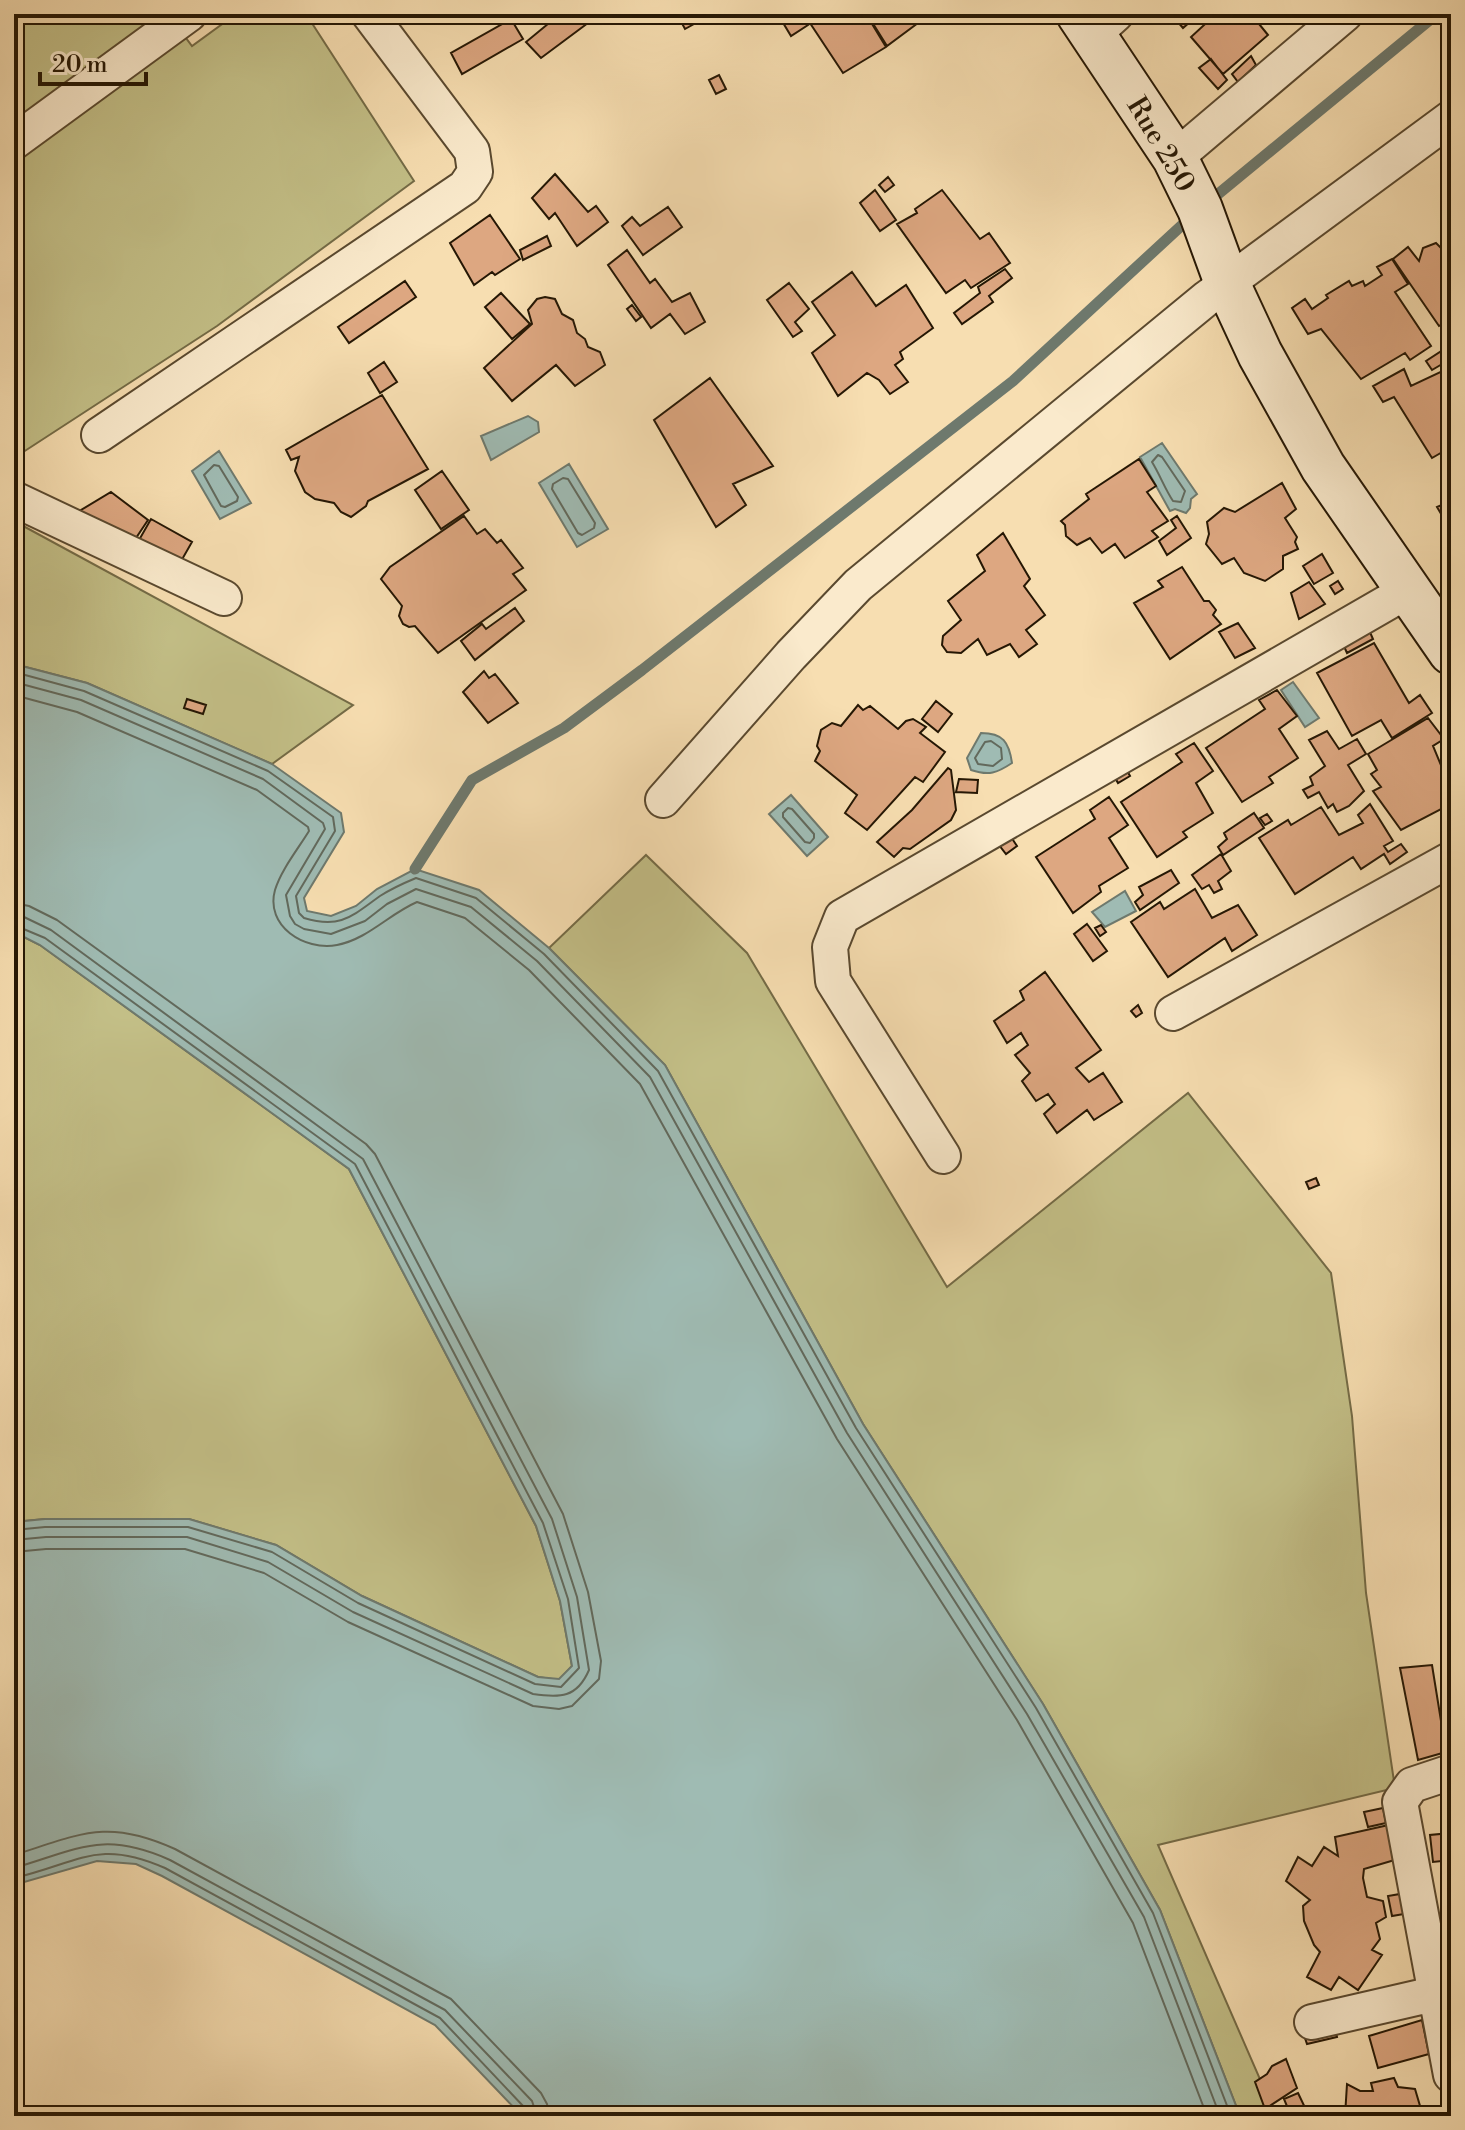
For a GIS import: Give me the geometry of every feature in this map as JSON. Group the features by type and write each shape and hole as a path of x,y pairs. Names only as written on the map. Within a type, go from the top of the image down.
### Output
{"street":[{"path":"14,142 189,14"},
{"path":"99,435 465,187 475,172 472,151 369,14"},
{"path":"1175,158 1345,14"},
{"name":"Rue 250","path":"1096,21 1175,158 1200,209 1227,283 1260,354 1323,467 1436,620"},
{"path":"663,800 791,655 858,585 1227,283 1451,118"},
{"path":"14,499 224,598"},
{"path":"943,1156 833,981 830,947 842,917 1436,620"},
{"path":"1173,1013 1451,859"},
{"path":"1451,1772 1412,1785 1400,1802 1443,1992 1451,2075"},
{"path":"1312,2022 1443,1992"}],"shaded area":[{"path":"14,14 168,14 192,46 236,14 306,14 414,181 217,326 14,458"},
{"path":"14,521 353,705 272,764 87,683 14,664"},
{"path":"646,855 747,953 947,1287 1188,1093 1331,1273 1352,1416 1366,1593 1395,1788 1158,1845 1276,2116 1240,2116 1160,1910 1043,1704 863,1424 665,1065 549,948"},
{"path":"14,932 40,945 349,1169 536,1526 560,1601 572,1666 559,1680 538,1677 362,1596 276,1545 189,1519 45,1519 14,1522"}],"water":[{"path":"528,416 538,422 539,432 491,460 481,436"},
{"path":"1162,443 1197,494 1191,499 1186,513 1175,509 1170,511 1140,457"},
{"path":"219,451 251,503 220,519 192,471"},
{"path":"569,464 608,529 577,547 539,483"},
{"path":"14,664 87,683 272,764 341,813 344,832 304,898 307,911 331,916 356,906 377,889 415,869 479,890 549,948 665,1065 863,1424 1043,1704 1160,1910 1240,2116 522,2116 435,2025 136,1864 97,1861 14,1885 14,1522 45,1519 189,1519 276,1545 362,1596 538,1677 559,1679 572,1666 560,1601 536,1526 349,1169 40,945 14,932"},
{"path":"1293,682 1319,718 1305,727 1281,690"},
{"path":"981,733 1004,740 1012,763 993,772 971,770 967,758"},
{"path":"791,795 828,837 807,856 769,814"},
{"path":"1125,891 1136,911 1105,927 1092,912"}],"building":[{"path":"560,14 600,14 541,58 526,42"},
{"path":"677,14 712,14 685,29"},
{"path":"794,14 801,14 808,25 791,36 782,21"},
{"path":"804,14 866,14 886,47 843,73"},
{"path":"867,14 924,14 926,17 887,46"},
{"path":"1171,14 1199,14 1183,28"},
{"path":"1216,14 1251,14 1268,35 1223,74 1191,37"},
{"path":"511,19 523,39 462,74 451,53"},
{"path":"1251,56 1256,65 1238,82 1232,74"},
{"path":"1211,59 1227,80 1218,89 1199,68"},
{"path":"719,75 726,89 716,94 709,80"},
{"path":"555,174 588,212 596,206 608,222 577,246 555,213 549,219 532,198"},
{"path":"888,177 894,185 885,192 879,185"},
{"path":"875,190 896,220 880,231 860,203"},
{"path":"942,190 980,239 989,233 1010,263 971,288 965,280 946,293 897,224 917,213 915,209"},
{"path":"668,207 682,227 643,255 622,226 632,217 640,226"},
{"path":"490,215 520,259 495,275 492,272 474,285 450,243"},
{"path":"547,236 551,246 523,260 520,250"},
{"path":"1436,243 1442,249 1451,243 1451,319 1439,326 1393,259 1408,247 1419,261 1423,248"},
{"path":"627,250 650,283 655,279 672,302 690,293 705,322 685,334 670,314 651,328 608,265"},
{"path":"1392,259 1408,284 1395,292 1431,346 1410,360 1405,353 1361,379 1321,329 1308,334 1292,308 1305,299 1312,309 1328,298 1326,295 1349,281 1352,286 1363,281 1365,286 1382,275 1377,267"},
{"path":"1005,269 1012,278 989,296 993,302 962,324 954,313 980,293 978,287"},
{"path":"852,272 876,306 906,285 933,328 900,352 903,359 895,365 908,382 890,394 879,380 867,373 838,396 812,353 835,335 812,302"},
{"path":"405,281 416,297 349,343 338,327"},
{"path":"789,283 809,309 795,322 802,331 793,337 767,300"},
{"path":"501,293 530,324 512,339 485,307"},
{"path":"537,299 555,299 562,314 573,320 577,333 585,339 588,347 600,352 605,365 575,386 556,365 512,401 484,368 532,324 528,310"},
{"path":"632,305 641,317 636,321 627,309"},
{"path":"1451,331 1451,345 1448,347 1443,336"},
{"path":"1443,350 1449,360 1432,370 1426,361"},
{"path":"384,362 397,382 380,393 368,373"},
{"path":"1451,367 1451,447 1432,458 1394,397 1383,402 1373,386 1404,369 1411,386"},
{"path":"710,378 773,466 733,484 746,505 716,527 654,420"},
{"path":"382,395 428,469 368,501 351,517 341,512 334,503 315,499 305,492 295,471 299,457 291,460 286,450"},
{"path":"1139,459 1156,486 1147,492 1168,521 1152,531 1158,537 1125,558 1115,544 1102,553 1090,538 1077,545 1066,536 1065,525 1061,521 1089,499 1086,494"},
{"path":"442,471 469,510 441,529 415,490"},
{"path":"1282,483 1296,509 1285,518 1297,537 1295,542 1298,549 1283,556 1283,569 1265,581 1244,573 1234,558 1222,564 1206,544 1209,534 1207,522 1224,508 1235,512"},
{"path":"111,492 148,520 132,544 77,515"},
{"path":"1451,501 1451,529 1450,529 1437,507"},
{"path":"464,516 477,534 485,529 497,543 501,540 523,568 513,574 526,590 438,653 415,626 403,624 399,616 402,606 381,579 390,567"},
{"path":"1177,516 1191,538 1167,555 1159,541 1176,528 1171,520"},
{"path":"151,519 192,542 180,563 139,540"},
{"path":"1003,533 1030,579 1024,586 1045,615 1026,630 1037,644 1019,657 1010,644 987,655 978,639 961,653 947,652 942,645 943,636 961,620 948,601 985,571 977,555"},
{"path":"1322,554 1333,573 1314,584 1303,566"},
{"path":"1182,567 1204,601 1209,601 1216,610 1213,615 1221,624 1170,659 1134,603 1163,587 1158,581"},
{"path":"1338,581 1343,589 1335,594 1330,586"},
{"path":"1309,582 1325,604 1299,619 1291,593"},
{"path":"515,608 524,621 475,660 461,641 482,624 486,629"},
{"path":"1238,623 1255,648 1235,658 1219,632"},
{"path":"1369,630 1373,639 1347,653 1343,644"},
{"path":"1374,643 1409,703 1420,695 1432,713 1392,738 1381,720 1352,736 1317,673"},
{"path":"484,671 489,678 495,674 518,703 488,723 463,692"},
{"path":"1277,690 1297,716 1279,729 1298,758 1269,777 1273,783 1242,802 1206,748 1265,709 1259,700"},
{"path":"187,699 206,705 203,714 184,708"},
{"path":"936,701 952,714 938,732 922,719"},
{"path":"858,705 863,710 870,706 898,729 913,719 926,727 920,733 945,752 923,782 915,777 867,830 845,813 857,795 815,761 820,751 817,746 821,730 832,723 841,726"},
{"path":"1428,718 1444,739 1433,746 1443,770 1451,771 1451,804 1401,830 1373,791 1381,787 1371,774 1377,770 1368,754"},
{"path":"1327,731 1339,749 1357,739 1366,754 1348,765 1364,791 1349,806 1337,812 1333,804 1328,808 1319,792 1308,798 1303,790 1313,785 1310,777 1325,766 1309,740"},
{"path":"1194,743 1213,771 1196,783 1213,813 1183,832 1187,837 1157,857 1121,802 1182,762 1176,754"},
{"path":"1125,767 1130,776 1118,783 1113,774"},
{"path":"948,768 951,770 956,810 951,820 910,849 903,848 894,857 877,842 912,810"},
{"path":"959,779 978,780 977,793 956,792"},
{"path":"1109,797 1128,825 1109,838 1128,868 1099,886 1101,892 1073,913 1036,857 1095,819 1090,810"},
{"path":"1370,804 1393,841 1384,846 1388,852 1401,844 1407,852 1390,864 1384,854 1361,869 1353,857 1295,894 1259,838 1288,820 1291,825 1321,807 1339,835 1363,823 1358,815"},
{"path":"1254,813 1264,828 1223,855 1218,847 1227,839 1224,833"},
{"path":"1267,814 1272,821 1265,825 1260,818"},
{"path":"1011,837 1017,846 1006,854 999,845"},
{"path":"1221,854 1231,871 1218,881 1222,889 1214,893 1209,885 1202,889 1192,875"},
{"path":"1171,870 1179,883 1140,910 1135,902 1143,895 1139,887"},
{"path":"1195,889 1212,918 1238,905 1257,935 1232,951 1225,938 1168,977 1131,922 1160,902 1164,909"},
{"path":"1087,924 1107,951 1093,961 1074,934"},
{"path":"1101,925 1106,932 1100,936 1095,928"},
{"path":"1045,972 1101,1050 1076,1068 1089,1082 1103,1073 1122,1102 1094,1120 1087,1110 1057,1133 1044,1114 1055,1104 1048,1094 1036,1101 1022,1081 1030,1073 1015,1055 1028,1045 1021,1033 1007,1043 994,1021 1024,1000 1020,991"},
{"path":"1138,1005 1142,1013 1136,1017 1131,1011"},
{"path":"1316,1178 1319,1185 1309,1189 1306,1182"},
{"path":"1432,1665 1446,1752 1418,1760 1400,1668"},
{"path":"1451,1798 1451,1860 1433,1862 1430,1835 1450,1833 1443,1800"},
{"path":"1383,1808 1386,1823 1368,1827 1364,1812"},
{"path":"1393,1824 1398,1859 1364,1869 1363,1878 1367,1897 1383,1901 1386,1917 1376,1923 1380,1939 1372,1950 1382,1955 1358,1990 1339,1977 1331,1990 1307,1977 1320,1952 1304,1921 1303,1906 1310,1900 1286,1881 1298,1857 1312,1866 1324,1847 1338,1856 1335,1837"},
{"path":"1400,1894 1404,1914 1392,1916 1388,1896"},
{"path":"1422,2020 1429,2054 1378,2068 1369,2036"},
{"path":"1334,2024 1337,2037 1307,2044 1303,2032"},
{"path":"1286,2059 1297,2088 1265,2109 1255,2082 1272,2066"},
{"path":"1394,2078 1398,2087 1415,2089 1423,2116 1345,2116 1347,2084 1360,2091 1373,2091 1371,2083"},
{"path":"1298,2093 1309,2116 1291,2116 1284,2099"}],"waterway":[{"path":"1206,204 1437,14"},
{"path":"415,869 472,780 564,728 1013,381 1193,215"}]}
